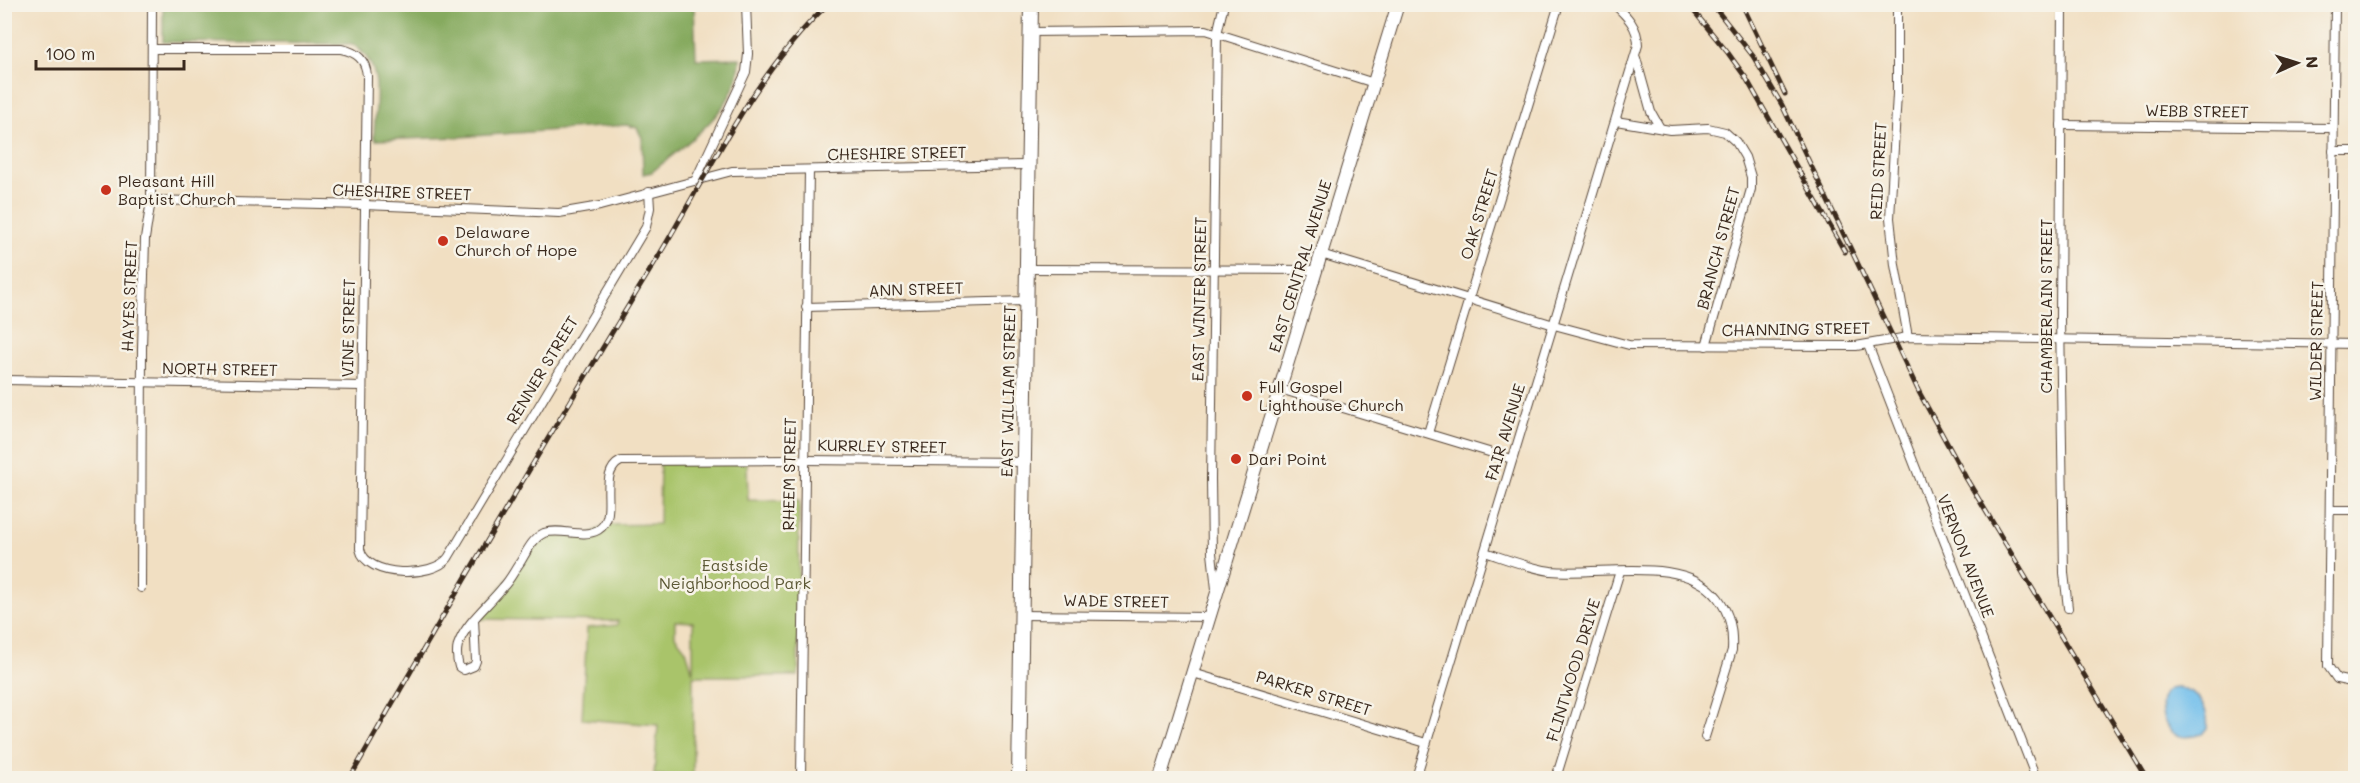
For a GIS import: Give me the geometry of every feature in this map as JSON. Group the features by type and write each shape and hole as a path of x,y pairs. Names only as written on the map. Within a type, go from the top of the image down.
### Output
{"highway":[{"name":"EAST WILLIAM STREET","path":"1019,778 1031,4"}],"main road":[{"name":"EAST CENTRAL AVENUE","path":"1160,778 1398,4"}],"street":[{"name":"HAYES STREET","path":"141,588 141,381 145,239 151,200 152,4"},
{"path":"649,192 696,179 746,72 748,54 746,4"},
{"name":"EAST WINTER STREET","path":"1216,595 1212,553 1211,479 1217,34 1224,4"},
{"name":"OAK STREET","path":"1428,433 1559,4"},
{"path":"1614,4 1631,21 1637,32 1638,45 1635,56 1651,112 1660,128"},
{"name":"REID STREET","path":"1897,4 1897,94 1890,218 1894,265 1908,337"},
{"name":"CHAMBERLAIN STREET","path":"2062,4 2060,340 2064,573 2068,608"},
{"name":"WILDER STREET","path":"2335,4 2328,666 2333,676 2342,681 2355,683"},
{"path":"1030,32 1206,30 1374,83"},
{"name":"VINE STREET","path":"152,49 341,49 349,50 361,58 365,64 367,76 361,555 371,566 401,571"},
{"name":"FAIR AVENUE","path":"1416,778 1635,56"},
{"name":"BRANCH STREET","path":"1616,121 1676,130 1720,130 1733,137 1748,164 1751,189 1706,346"},
{"name":"WEBB STREET","path":"2061,125 2333,128"},
{"path":"2333,151 2355,151"},
{"name":"CHESHIRE STREET","path":"696,179 732,171 1027,165"},
{"name":"RHEEM STREET","path":"801,778 809,170"},
{"name":"CHESHIRE STREET","path":"151,200 559,213 600,206 649,192"},
{"name":"RENNER STREET","path":"401,571 437,567 448,558 646,227 650,208 649,192"},
{"name":"CHANNING STREET","path":"1321,254 1554,325 1629,345 1868,345 1908,337 2355,344"},
{"path":"1027,269 1316,270"},
{"name":"ANN STREET","path":"806,307 1026,301"},
{"name":"VERNON AVENUE","path":"1868,345 2036,778"},
{"name":"NORTH STREET","path":"4,380 362,386"},
{"path":"1280,389 1512,459"},
{"name":"KURRLEY STREET","path":"474,619 505,586 531,544 543,534 559,531 596,532 602,527 607,519 609,472 615,464 631,459 1024,462"},
{"path":"2330,510 2355,510"},
{"path":"1485,552 1551,571 1683,574 1706,586 1724,606 1732,627 1732,650 1705,737"},
{"name":"FLINTWOOD DRIVE","path":"1556,778 1620,571"},
{"name":"WADE STREET","path":"1022,615 1210,617"},
{"path":"474,619 476,661 474,666 464,670 459,667 458,646 474,619"},
{"name":"PARKER STREET","path":"1193,673 1426,743"}],"green space":[{"path":"163,5 694,5 696,59 740,58 738,76 721,109 695,137 652,172 643,174 642,138 637,128 627,125 459,137 376,140 374,136 376,85 374,73 370,62 352,44 163,42"},
{"name":"Eastside Neighborhood Park","path":"660,462 747,463 748,500 799,501 798,676 693,676 693,778 654,775 658,725 582,719 587,628 617,625 618,621 477,619 531,548 544,537 551,535 583,537 607,525 659,524","holes":["675,621 693,622 693,673 686,650 675,636"]}],"water":[{"path":"2178,688 2191,692 2201,702 2207,721 2207,728 2202,734 2191,737 2180,736 2173,733 2166,724 2162,712 2162,699 2168,690"}],"railway":[{"path":"350,778 462,583 655,262 733,127 777,62 828,4"},
{"path":"1688,4 1746,78 1845,252"},
{"path":"1712,4 1753,56 1782,105 1919,392 1966,478 2146,778"},
{"path":"1742,4 1785,94"}],"place":[{"name":"Pleasant Hill Baptist Church","path":"106,190"},
{"name":"Delaware Church of Hope","path":"443,241"},
{"name":"Full Gospel Lighthouse Church","path":"1247,396"},
{"name":"Dari Point","path":"1236,459"}]}
